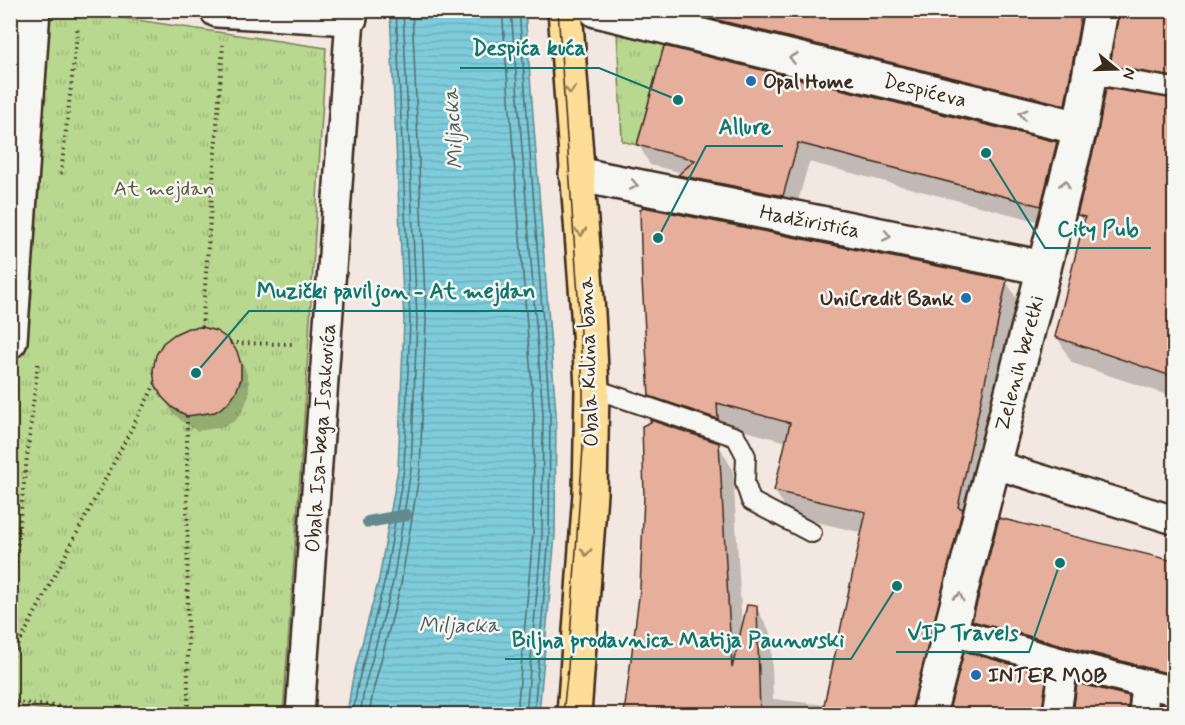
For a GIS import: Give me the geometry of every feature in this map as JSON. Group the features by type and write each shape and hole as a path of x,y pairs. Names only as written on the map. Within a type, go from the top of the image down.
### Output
{"main road":[{"name":"Obala Kulina bana","path":"565,10 592,388 590,494 574,714"}],"street":[{"name":"Obala Isa-bega Isakovića","path":"217,10 350,14 300,714"},
{"name":"Despićeva","path":"596,10 1080,128"},
{"name":"Zelenih beretki","path":"928,714 1080,128 1101,10"},
{"path":"10,341 27,23"},
{"name":"Hadžiristića","path":"576,174 1044,268"},
{"path":"993,464 1174,520"},
{"path":"950,631 1174,691"},
{"path":"1057,714 1064,663"},
{"path":"1143,714 1146,684"}],"lane":[{"path":"1089,74 1174,88"},
{"path":"592,388 736,436 746,456 745,483 751,501 812,532"}],"path":[{"path":"202,327 226,11"},
{"path":"230,343 326,345"},
{"path":"10,661 155,384"},
{"path":"187,416 188,714"},
{"path":"10,700 141,714"}],"green space":[{"name":"At mejdan","path":"11,11 76,11 326,48 304,420 283,714 93,714 11,706"},
{"path":"617,30 665,42 637,145 622,141"}],"water":[{"name":"Miljacka","path":"390,11 525,11 556,413 555,535 539,714 347,714 352,682 379,579 398,469 404,320"}],"building":[{"path":"677,10 1082,10 1065,105"},
{"path":"1119,10 1174,10 1174,77 1110,66"},
{"path":"664,46 1057,142 1041,206 798,143 783,196 678,175 695,160 637,145"},
{"path":"1106,88 1174,99 1174,377 1055,337 1085,217 1077,215 1098,132"},
{"path":"643,207 1007,280 958,507 963,509 911,714 822,714 866,512 774,491 790,423 717,403 718,419 649,396 642,281 640,210"},
{"path":"202,327 216,331 228,339 237,351 241,365 241,379 236,392 227,404 215,412 187,416 173,408 162,397 155,384 153,370 156,355 163,343 188,328"},
{"path":"650,420 719,443 732,668 747,605 757,606 760,714 624,714 640,589 644,496 642,426 651,422"},
{"path":"999,518 1174,561 1174,675 972,621"},
{"path":"964,651 1047,674 1042,714 948,714"},
{"path":"1077,683 1129,696 1128,714 1073,714"},
{"path":"1160,704 1174,706 1174,714 1159,714"}],"waterway":[{"path":"368,522 406,515"}],"tram line":[{"path":"558,10 583,390 583,447 563,714"}],"place":[{"name":"Opal Home","path":"751,81"},
{"name":"Despića kuća","path":"678,100"},
{"name":"City Pub","path":"986,153"},
{"name":"Allure","path":"658,238"},
{"name":"UniCredit Bank","path":"966,298"},
{"name":"Muzički paviljon - At mejdan","path":"196,373"},
{"name":"VIP Travels","path":"1060,563"},
{"name":"Biljna prodavnica Matija Paunovski","path":"897,586"},
{"name":"INTER MOB","path":"976,675"}]}
